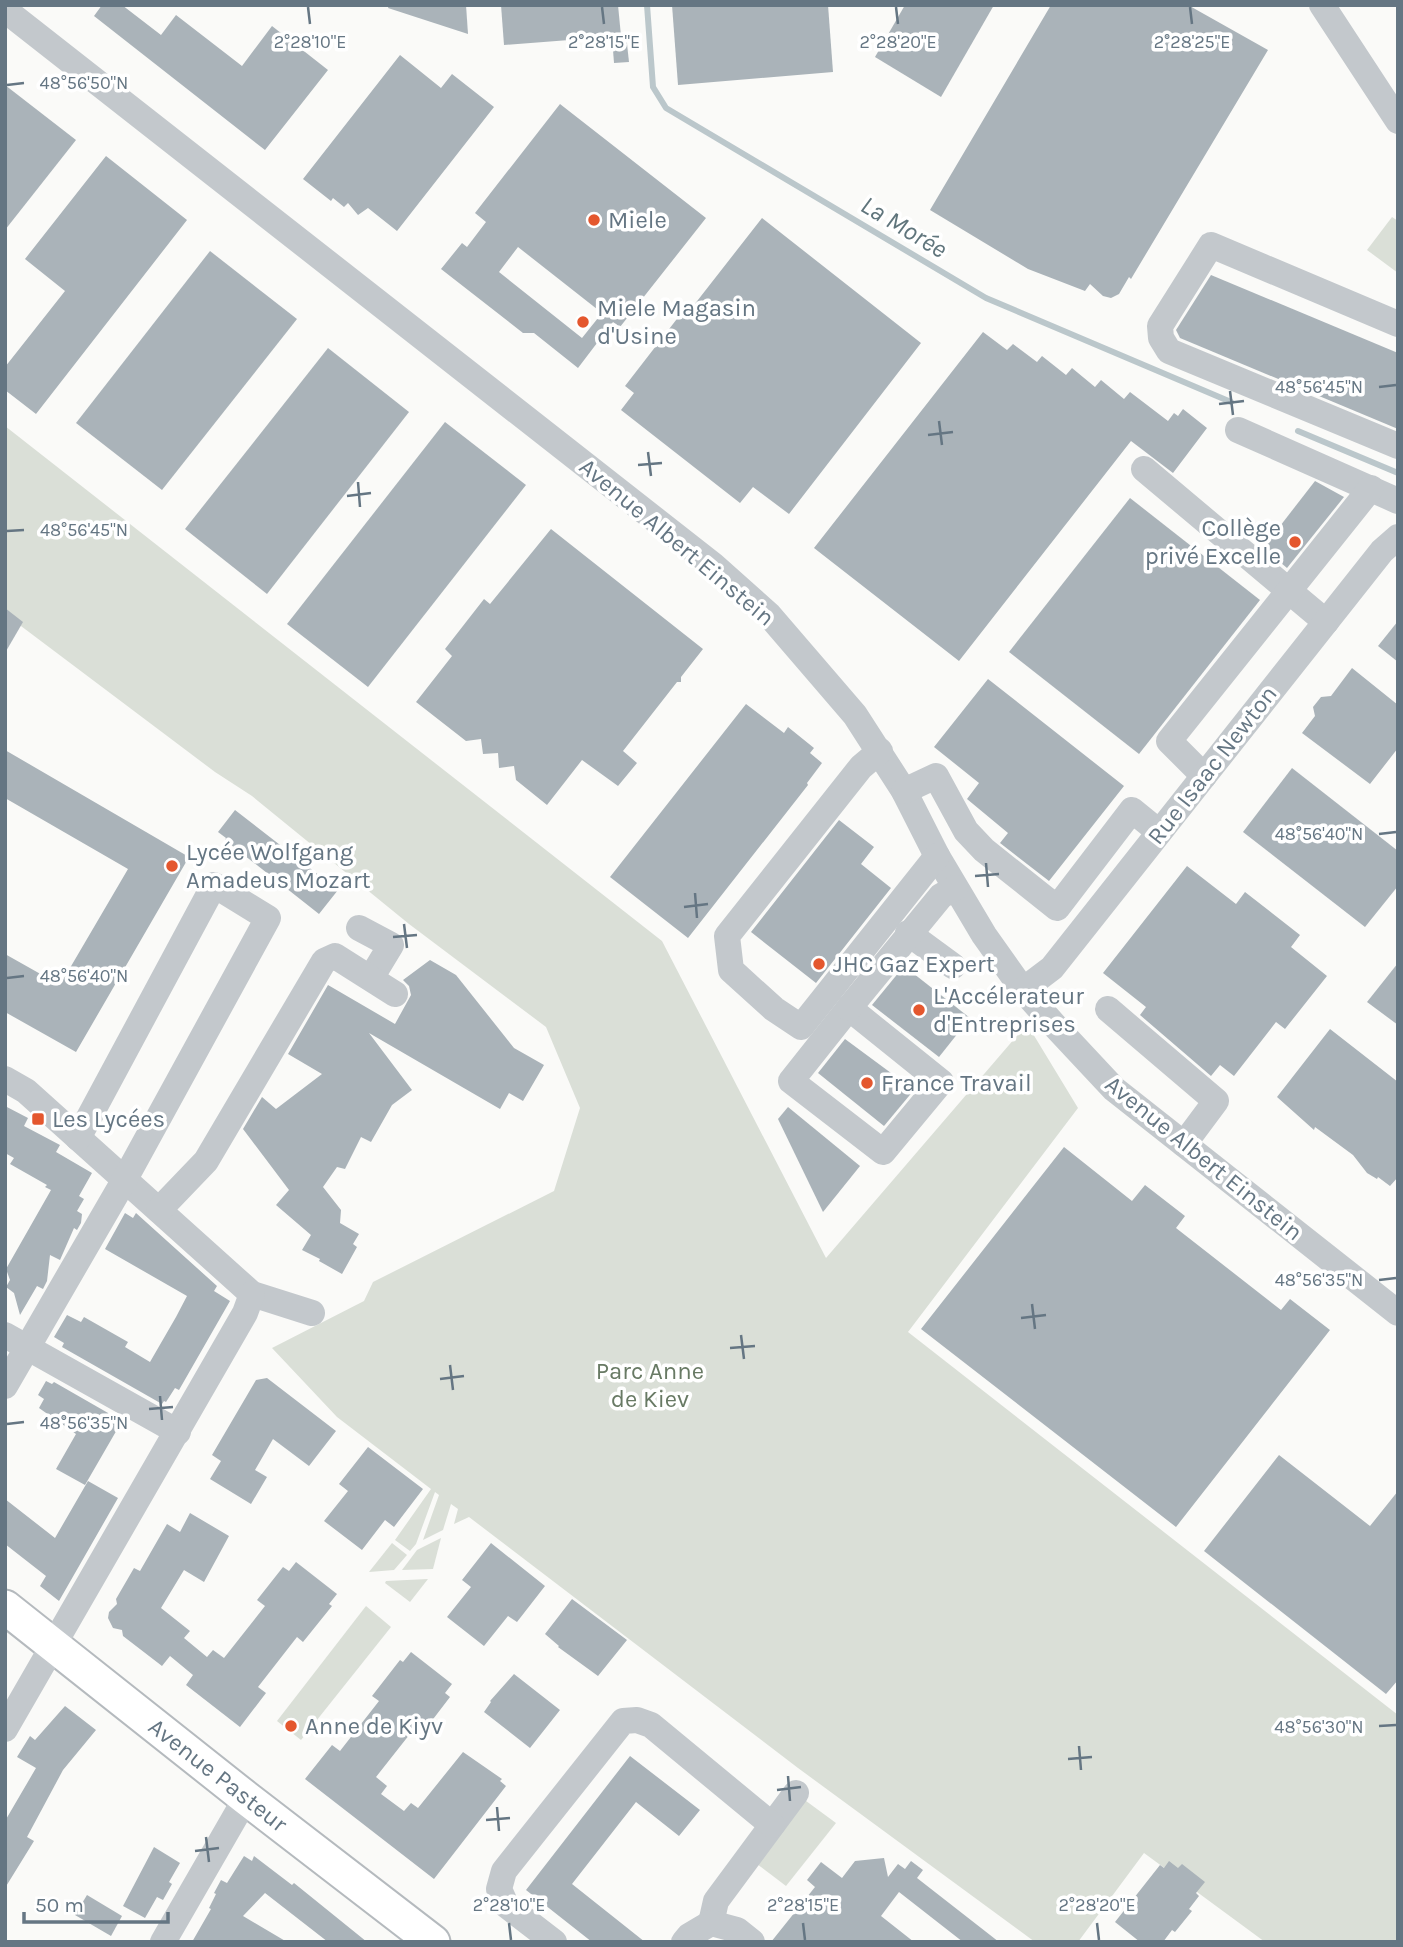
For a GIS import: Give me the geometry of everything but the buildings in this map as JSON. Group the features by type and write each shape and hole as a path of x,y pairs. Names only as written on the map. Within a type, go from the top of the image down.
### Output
{"main road":[{"name":"Avenue Pasteur","path":"5,1606 246,1798 433,1942"}],"street":[{"path":"1322,5 1398,121"},
{"name":"Avenue Albert Einstein","path":"5,10 713,565 769,615 855,715 880,751 984,935 1023,990 1114,1089 1398,1313"},
{"path":"1398,324 1211,245 1160,326 1161,338 1169,351 1398,446"},
{"path":"1238,430 1398,501"},
{"path":"1144,469 1326,622"},
{"path":"1204,776 1168,741 1371,488"},
{"name":"Rue Isaac Newton","path":"1023,990 1052,968 1382,551 1398,537"},
{"path":"880,751 861,767 727,936 731,970 774,1009 801,1027 937,856"},
{"path":"904,791 936,776 966,831 984,850 1057,908 1132,810 1159,832"},
{"path":"5,1386 125,1179 268,918 214,886 78,1138"},
{"path":"849,1009 941,1082 883,1152 791,1081 908,933 941,895 956,888"},
{"path":"359,928 391,945 371,978"},
{"path":"908,933 953,966"},
{"path":"159,1210 206,1161 324,961 335,956 396,994"},
{"path":"1108,1009 1216,1101 1184,1144"},
{"path":"5,1080 26,1091 252,1294 312,1313"},
{"path":"5,1729 178,1432 245,1313 252,1294"},
{"path":"5,1335 178,1432"},
{"path":"554,1942 506,1905 499,1889 504,1871 623,1721 637,1720 651,1726 772,1825"},
{"path":"711,1923 716,1901 796,1793"},
{"path":"163,1942 246,1798"},
{"path":"684,1942 711,1923 737,1930 751,1942"}],"green space":[{"path":"1392,217 1398,221 1398,273 1367,250"},
{"name":"Parc Anne de Kiev","path":"5,426 662,941 826,1258 1027,1024 1078,1108 908,1332 1398,1715 1398,1942 1265,1942 1144,1853 1078,1942 1035,1942 798,1768 469,1517 454,1524 458,1509 451,1504 443,1530 423,1540 439,1495 435,1492 416,1544 410,1551 395,1540 431,1489 337,1417 272,1348 364,1301 373,1282 554,1191 580,1108 546,1027 409,924 252,796 215,772 5,614"},
{"path":"441,1538 433,1569 402,1570 417,1550"},
{"path":"392,1543 407,1555 394,1570 369,1572"},
{"path":"428,1579 410,1602 385,1583 386,1581"},
{"path":"366,1606 391,1627 301,1740 277,1721"},
{"path":"802,1798 836,1823 786,1886 753,1861"}],"waterway":[{"name":"La Morée","path":"647,5 653,87 666,108 986,298 1231,402"},
{"name":"La Morée","path":"1298,431 1398,473"}],"place":[{"name":"Miele","path":"594,220"},
{"name":"Miele Magasin d'Usine","path":"583,322"},
{"name":"Collège privé Excelle","path":"1295,542"},
{"name":"Lycée Wolfgang Amadeus Mozart","path":"172,866"},
{"name":"JHC Gaz Expert","path":"819,964"},
{"name":"L'Accélerateur d'Entreprises","path":"919,1010"},
{"name":"France Travail","path":"867,1083"},
{"name":"Les Lycées","path":"38,1119"},
{"name":"Anne de Kiyv","path":"291,1726"}]}
